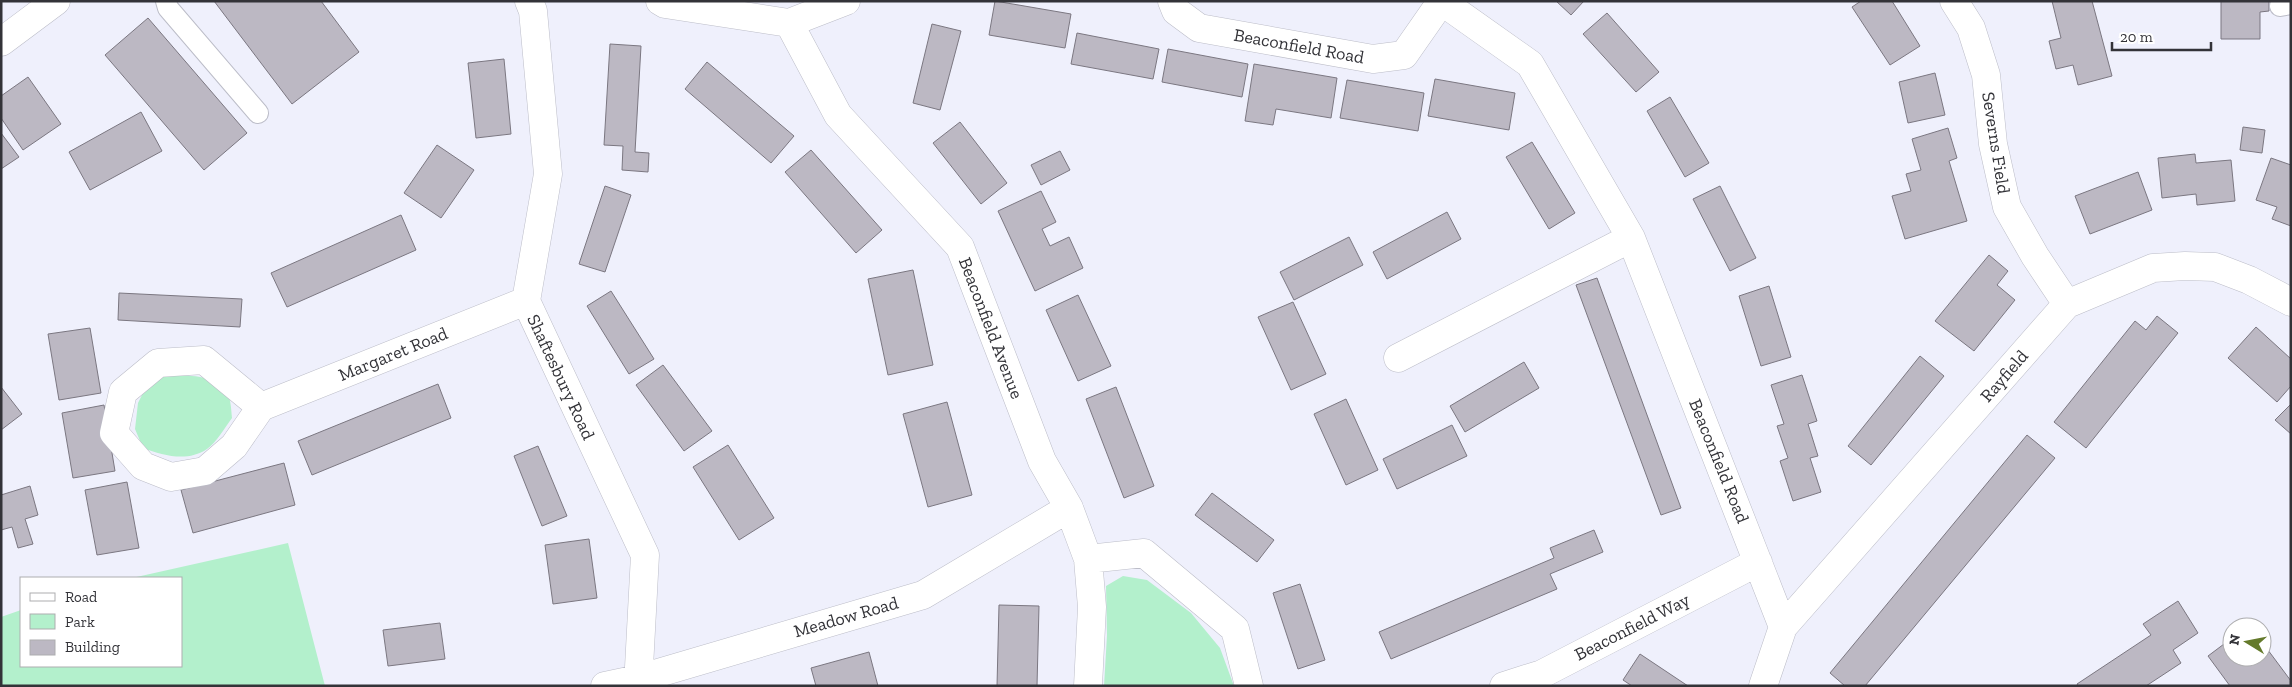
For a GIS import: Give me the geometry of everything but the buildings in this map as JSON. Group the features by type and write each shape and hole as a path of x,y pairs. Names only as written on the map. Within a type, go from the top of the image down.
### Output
{"street":[{"path":"1,42 56,1"},
{"name":"Shaftesbury Road","path":"529,1 533,11 548,174 526,301 645,554 638,682"},
{"path":"660,1 665,4 789,23 846,1"},
{"name":"Beaconfield Road","path":"1172,1 1176,11 1199,28 1373,58 1404,55 1441,2 1530,64 1630,238 1783,627"},
{"name":"Severns Field","path":"1954,1 1971,28 1986,75 1993,144 2007,207 2034,256 2067,304"},
{"name":"Beaconfield Avenue","path":"789,23 838,115 960,247 1042,461 1069,508 1088,559 1092,607 1088,686"},
{"path":"1398,358 1630,238"},
{"name":"Rayfield","path":"1783,627 2067,304 2153,268 2185,266 2215,267 2249,280 2291,302"},
{"name":"Margaret Road","path":"261,407 526,301"},
{"path":"204,360 261,407 234,446 205,471 171,477 144,466 114,432 122,392 158,363 204,360"},
{"name":"Meadow Road","path":"605,686 638,682 923,595 1069,508"},
{"path":"1088,559 1144,553 1235,629 1249,686"},
{"name":"Beaconfield Way","path":"1504,686 1542,674 1758,562"},
{"path":"1763,686 1783,627"}],"lane":[{"path":"166,1 168,8 258,113"}],"green space":[{"path":"161,375 186,375 205,378 220,383 227,391 232,418 211,446 200,453 184,457 167,455 143,448 135,429 138,403 148,383"},
{"path":"288,543 325,686 1,686 1,617 20,610 20,667 182,667 182,577 136,577"},
{"path":"1123,576 1147,580 1191,613 1220,648 1234,686 1104,686 1107,635 1106,586"}]}
